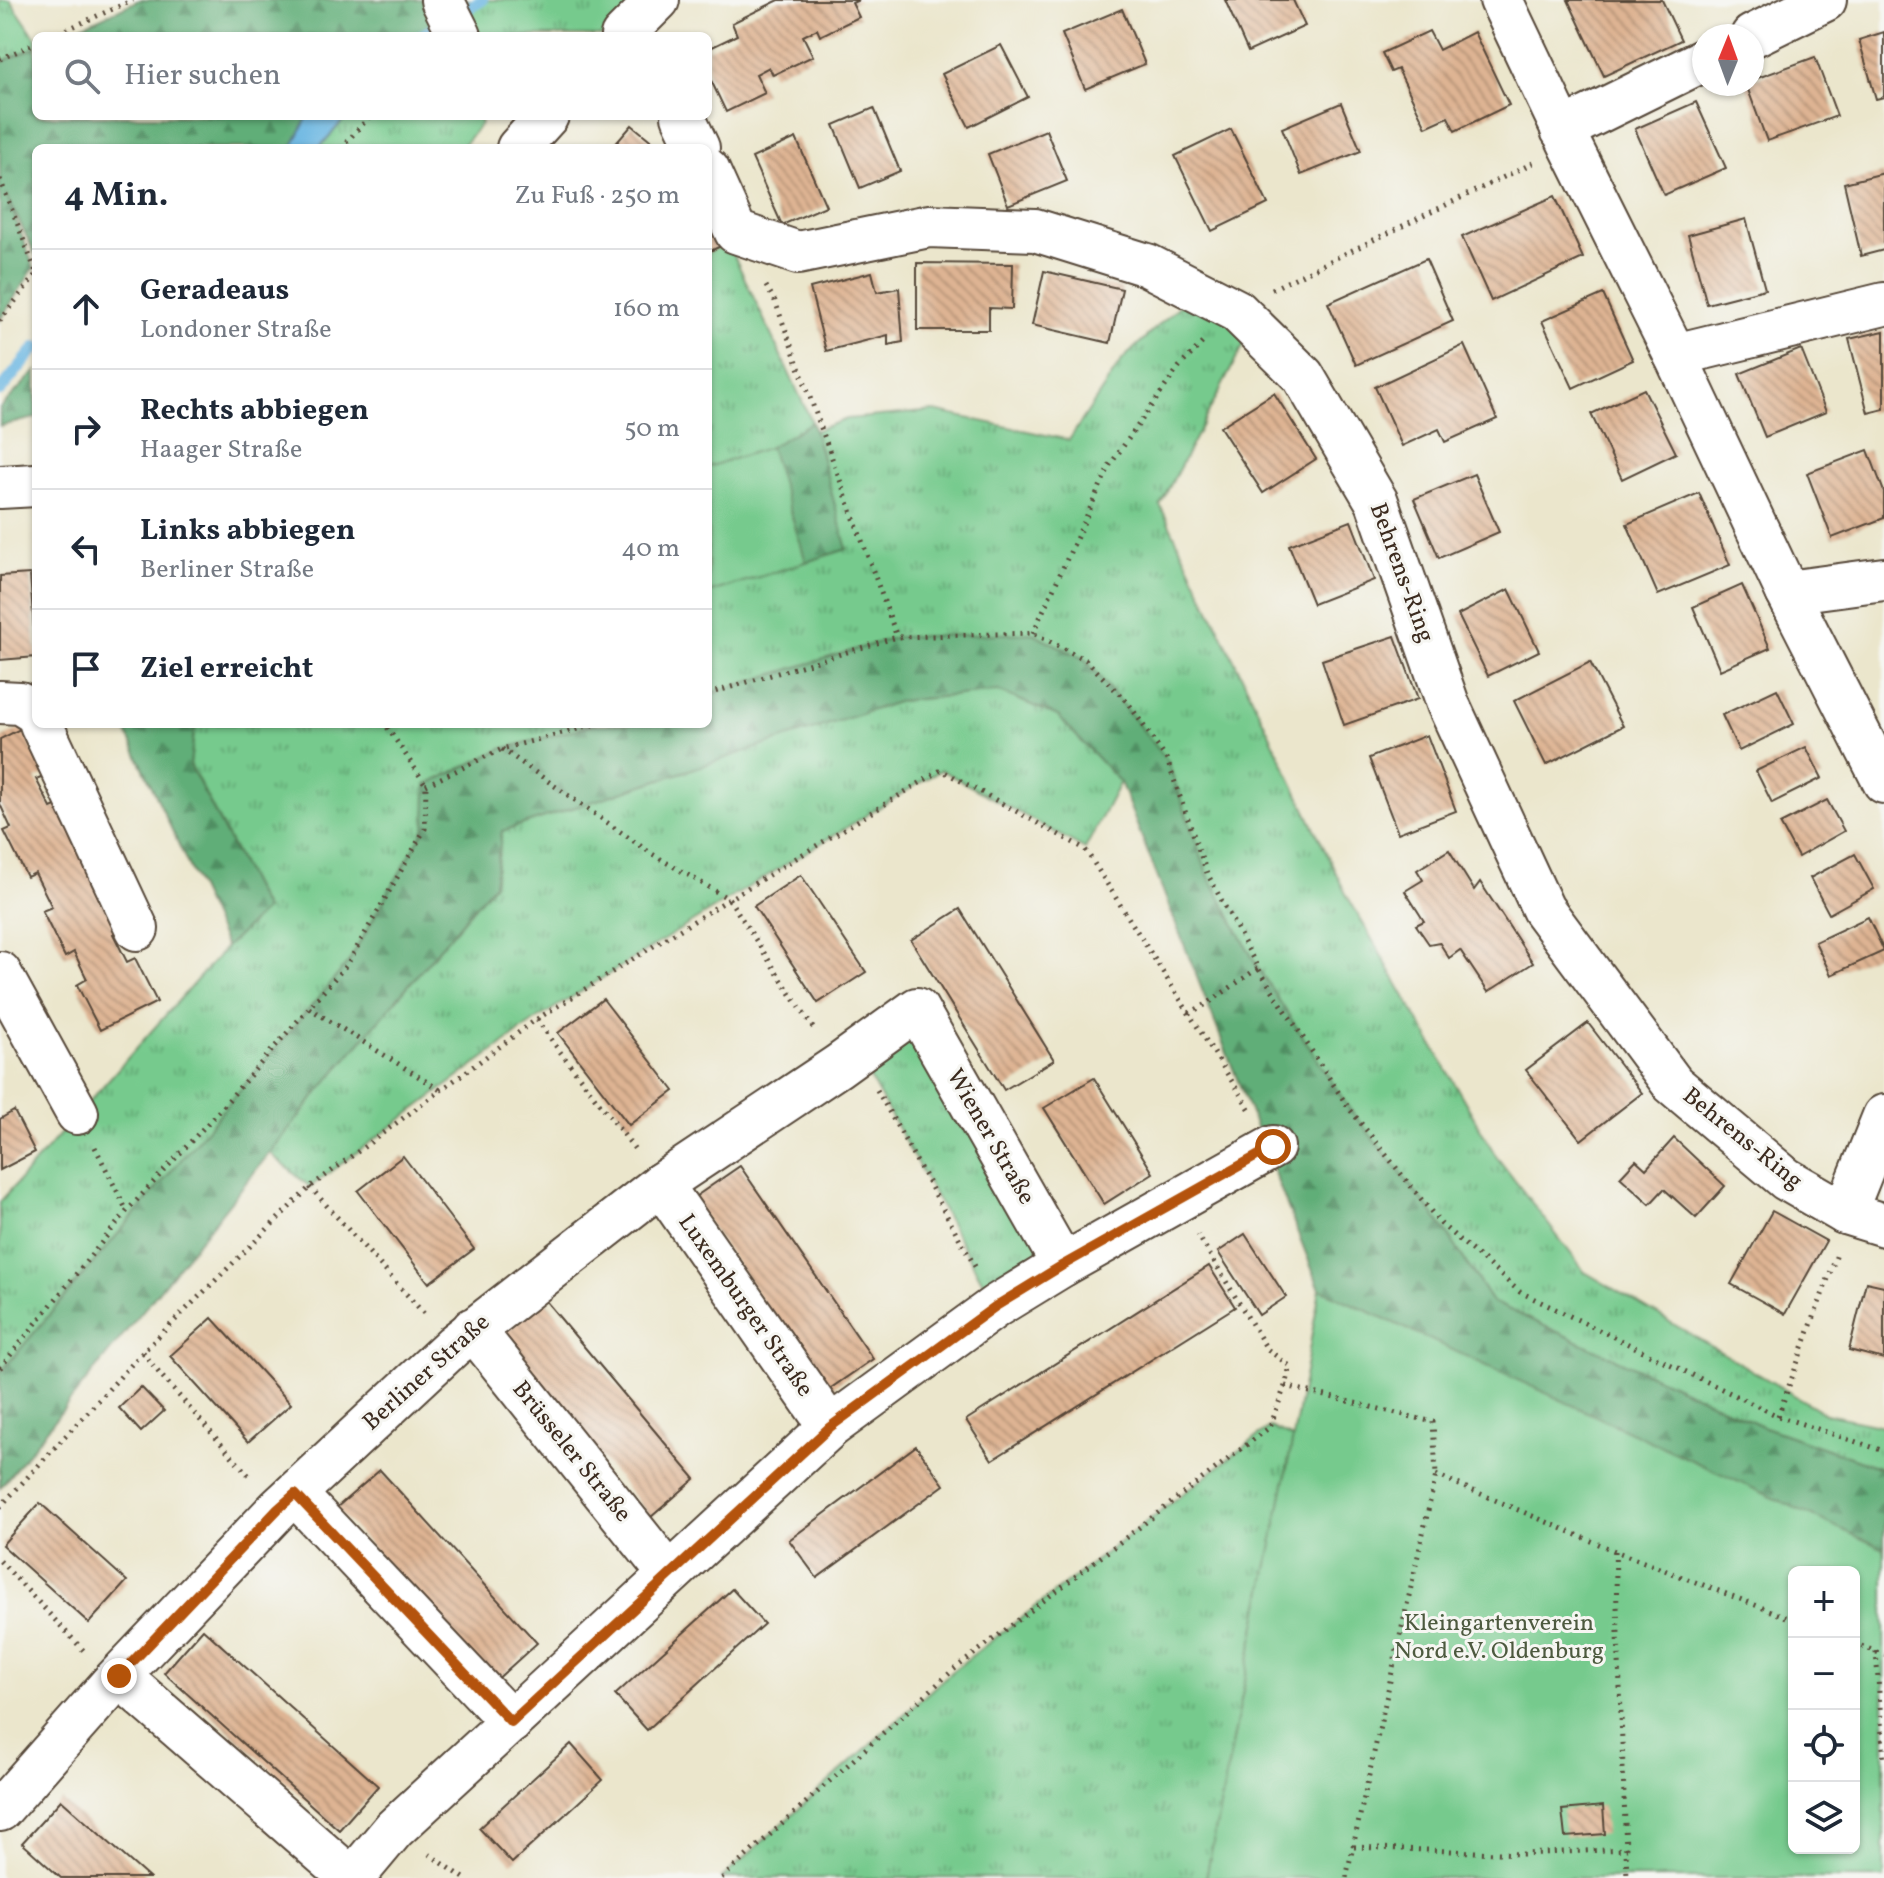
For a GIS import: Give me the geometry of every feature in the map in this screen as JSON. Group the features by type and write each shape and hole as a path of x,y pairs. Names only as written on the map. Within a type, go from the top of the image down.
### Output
{"street":[{"path":"1501,0 1787,592 1884,782"},
{"path":"1764,30 1825,0"},
{"path":"1562,130 1692,66"},
{"path":"685,120 696,144"},
{"path":"712,179 736,232"},
{"name":"Behrens-Ring","path":"736,232 798,253 929,226 1035,230 1147,265 1237,311 1303,376 1377,502 1448,704 1543,909 1673,1084 1786,1179 1845,1213 1884,1225"},
{"path":"1675,355 1884,304"},
{"path":"0,487 32,485"},
{"path":"1787,592 1884,579"},
{"path":"0,702 20,703 32,710"},
{"path":"43,728 137,929"},
{"path":"0,973 77,1113"},
{"name":"Berliner Straße","path":"0,1810 116,1679 287,1501 463,1338 661,1184 917,1009"},
{"name":"Wiener Straße","path":"917,1009 1063,1265"},
{"path":"1845,1213 1884,1116"},
{"path":"116,1679 352,1878 394,1829 830,1427 996,1306 1273,1147"},
{"name":"Luxemburger Straße","path":"661,1184 830,1427"},
{"name":"Brüsseler Straße","path":"463,1338 669,1574"},
{"path":"287,1501 511,1722"}],"path":[{"path":"61,32 133,0"},
{"path":"0,59 32,45"},
{"path":"345,144 366,120"},
{"path":"0,179 32,263"},
{"path":"736,232 775,301 897,637"},
{"path":"0,321 32,278"},
{"path":"712,693 897,637 1033,633 1086,660 1129,704 1167,760 1207,873 1258,968 1348,1107 1441,1224 1520,1292 1778,1416 1884,1451"},
{"path":"0,1368 127,1211 348,963 425,829 426,785 388,728"},
{"path":"426,785 502,749 581,728"},
{"path":"502,749 652,854 729,899 847,1059 996,1306"},
{"path":"0,1507 143,1352 310,1187 537,1019 941,770 1085,849 1273,1147"},
{"path":"1189,1013 1258,968"},
{"path":"309,1008 440,1090"},
{"path":"537,1019 661,1184"},
{"path":"77,1113 127,1211"},
{"path":"310,1187 463,1338"},
{"path":"722,1878 952,1671 1270,1427 1290,1366 1267,1349 1177,1200"},
{"path":"1778,1416 1840,1247 1845,1213"},
{"path":"143,1352 159,1373 287,1501"},
{"path":"1285,1386 1433,1422 1436,1475 1346,1878"},
{"path":"1436,1475 1615,1551 1788,1618"},
{"path":"1615,1551 1627,1878"},
{"path":"0,1561 116,1679"},
{"path":"1860,1645 1884,1655"},
{"path":"1876,1651 1884,1762"},
{"path":"1354,1847 1522,1854 1627,1849"}],"green space":[{"path":"0,0 10,0 32,32 32,49 0,62"},
{"path":"139,0 442,0 454,24 433,32 69,32"},
{"path":"442,0 658,0 626,32 458,32"},
{"path":"32,49 32,120 306,120 294,144 32,144 32,248 6,194 32,263 32,271 0,320 0,63"},
{"path":"344,120 480,120 481,123 464,144 322,144"},
{"path":"728,243 812,422 775,445 847,419 934,411 1069,440 1123,359 1196,290 1253,327 1160,505 1345,892 1496,1156 1585,1272 1826,1414 1884,1426 1884,1469 1767,1428 1492,1302 1441,1224 1348,1107 1258,968 1207,873 1167,760 897,637 712,693 712,592 805,562 770,448 712,466 712,250"},
{"path":"32,375 32,419 0,426 0,408"},
{"path":"812,422 847,549 806,562 770,447"},
{"path":"770,447 806,562 712,592 712,466"},
{"path":"1033,633 1086,660 1167,760 1207,873 1258,968 1348,1107 1441,1224 1492,1302 1767,1428 1884,1469 1884,1549 1320,1289 1120,782 1058,716 998,691 900,701 502,831 494,884 330,1078 0,1488 0,1373 348,963 425,829 426,785 502,749 581,728 712,728 712,693 897,637"},
{"path":"998,691 1058,716 1120,782 1085,849 941,770 537,1019 310,1187 270,1153 494,884 502,831 900,701"},
{"path":"125,728 195,728 190,765 265,910 226,947"},
{"path":"194,728 581,728 502,749 427,785 425,829 348,963 0,1373 0,1202 226,947 265,910 190,764"},
{"path":"917,1009 1063,1265 996,1306 856,1053"},
{"name":"Kleingartenverein Nord e.V. Oldenburg","path":"1320,1289 1884,1549 1884,1878 1206,1878"},
{"path":"1270,1427 1293,1438 1206,1878 722,1878 952,1671"}],"water":[{"path":"306,120 344,120 322,144 294,144"}],"building":[{"path":"779,0 859,0 852,3 859,17 820,36 817,29 803,36 813,56 773,75 769,67 756,74 765,93 726,112 712,82 712,47 737,35 732,23"},
{"path":"1225,0 1293,0 1305,26 1248,52"},
{"path":"1568,0 1662,0 1681,40 1604,76"},
{"path":"1122,9 1145,64 1085,89 1062,34"},
{"path":"1429,31 1439,50 1474,32 1509,105 1455,131 1448,117 1426,127 1398,69 1391,72 1382,53"},
{"path":"1884,32 1884,97 1876,99 1859,40"},
{"path":"1001,45 1028,97 969,127 942,74"},
{"path":"1815,57 1837,116 1767,141 1750,96 1764,96 1764,76"},
{"path":"1696,102 1726,168 1664,195 1635,129"},
{"path":"1341,103 1361,151 1301,175 1282,128"},
{"path":"874,108 900,171 860,188 834,125"},
{"path":"632,125 655,144 615,144"},
{"path":"1231,129 1268,204 1212,231 1175,156"},
{"path":"1046,130 1067,181 1008,205 988,154"},
{"path":"796,138 826,206 782,225 752,158"},
{"path":"1884,173 1884,250 1861,256 1844,183"},
{"path":"1555,196 1583,258 1491,301 1462,237"},
{"path":"1746,219 1765,289 1707,304 1688,235"},
{"path":"712,225 728,243 712,250"},
{"path":"1426,259 1453,321 1356,365 1328,303"},
{"path":"917,263 1013,264 1012,309 989,308 989,330 917,330"},
{"path":"1044,271 1122,289 1110,343 1032,325"},
{"path":"872,272 877,292 899,288 903,342 888,345 888,335 826,351 810,288"},
{"path":"1603,294 1633,360 1573,388 1542,321"},
{"path":"1884,331 1884,409 1868,413 1849,339"},
{"path":"1464,345 1497,419 1445,442 1439,429 1402,446 1375,387"},
{"path":"1801,349 1826,412 1765,437 1739,374"},
{"path":"1644,389 1676,453 1622,479 1591,414"},
{"path":"1274,393 1316,459 1263,493 1220,427"},
{"path":"1868,450 1884,492 1884,518 1832,538 1807,473"},
{"path":"1474,474 1499,532 1439,558 1414,499"},
{"path":"1699,493 1730,565 1658,595 1627,524"},
{"path":"1351,521 1374,580 1313,604 1289,545"},
{"path":"30,574 32,657 0,660 0,576"},
{"path":"1742,585 1770,648 1720,670 1693,607"},
{"path":"1509,589 1539,651 1488,676 1458,615"},
{"path":"1395,636 1418,699 1344,725 1322,660"},
{"path":"1590,662 1623,726 1546,765 1514,701"},
{"path":"1777,689 1794,724 1739,751 1722,715"},
{"path":"22,728 46,775 36,779 51,808 60,804 122,929 113,934 127,962 135,958 157,1002 100,1030 77,985 87,979 74,952 65,957 42,911 52,907 35,873 27,877 4,831 11,828 0,804 0,739"},
{"path":"1427,735 1456,811 1398,833 1369,758"},
{"path":"1806,747 1822,778 1772,803 1756,771"},
{"path":"1827,800 1844,831 1798,857 1780,824"},
{"path":"1449,850 1474,890 1480,882 1533,963 1488,992 1460,950 1449,958 1439,942 1429,944 1416,925 1424,921 1405,891 1423,880 1417,870"},
{"path":"1855,854 1874,889 1829,914 1810,878"},
{"path":"801,875 866,972 818,1003 754,906"},
{"path":"960,909 1054,1060 1004,1090 911,940"},
{"path":"1868,917 1884,951 1831,975 1815,942"},
{"path":"603,999 674,1091 629,1125 558,1033"},
{"path":"1588,1023 1642,1093 1581,1140 1526,1070"},
{"path":"1094,1078 1153,1173 1104,1204 1044,1108"},
{"path":"14,1111 35,1152 0,1170 0,1119"},
{"path":"1674,1138 1725,1186 1696,1218 1664,1189 1650,1204 1620,1177 1636,1160 1646,1169"},
{"path":"403,1156 474,1249 429,1283 358,1191"},
{"path":"740,1166 873,1359 825,1392 692,1199"},
{"path":"1772,1211 1826,1241 1785,1314 1731,1284"},
{"path":"1245,1234 1286,1297 1259,1315 1218,1252"},
{"path":"1209,1266 1235,1307 992,1460 966,1420"},
{"path":"1866,1282 1884,1286 1884,1359 1849,1350"},
{"path":"545,1300 695,1479 651,1517 500,1337"},
{"path":"212,1318 291,1404 248,1442 170,1356"},
{"path":"141,1387 164,1411 141,1432 119,1408"},
{"path":"916,1446 944,1485 817,1578 789,1540"},
{"path":"380,1470 537,1643 494,1682 336,1508"},
{"path":"40,1503 127,1581 89,1623 2,1545"},
{"path":"732,1589 764,1624 647,1730 615,1695"},
{"path":"203,1629 378,1786 339,1830 164,1673"},
{"path":"571,1744 603,1780 512,1863 479,1828"},
{"path":"61,1800 149,1878 61,1878 22,1843"},
{"path":"1603,1806 1605,1834 1565,1837 1562,1810"}],"waterway":[{"path":"428,32 482,0"},
{"path":"0,391 32,352"}],"route":[{"path":"119,1676 295,1494 511,1722 830,1427 996,1306 1273,1147"}]}
